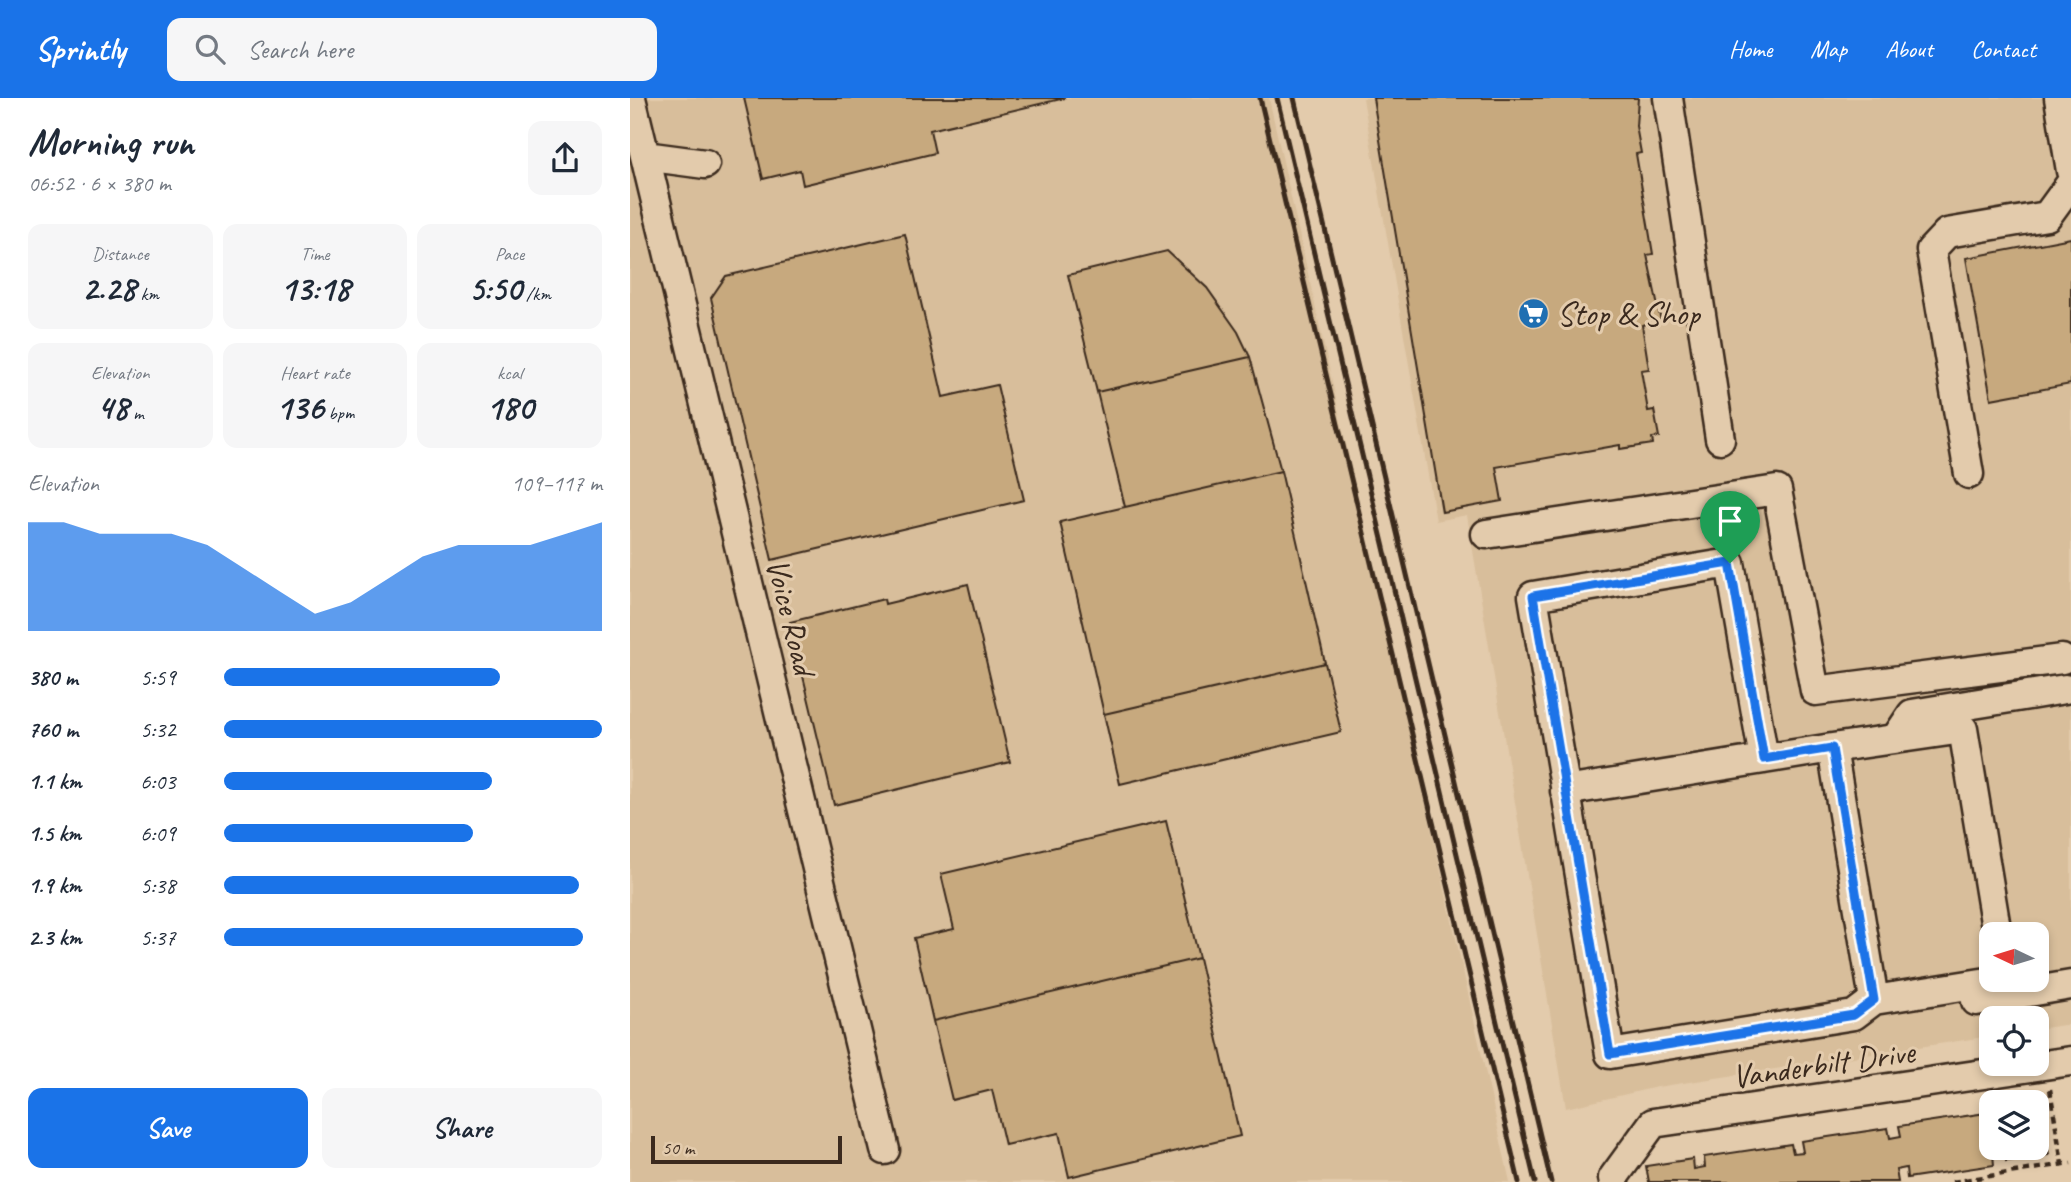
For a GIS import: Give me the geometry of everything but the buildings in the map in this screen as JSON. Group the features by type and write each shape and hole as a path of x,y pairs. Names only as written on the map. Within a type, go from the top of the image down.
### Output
{"street":[{"path":"1668,98 1720,439"},
{"path":"2059,98 2068,129 2071,172"},
{"name":"Voice Road","path":"631,101 885,1150"},
{"path":"645,156 705,164"},
{"path":"1969,474 1931,250 1947,233 2047,216 2071,183"},
{"path":"1486,534 1777,490 1815,691 2063,675"},
{"path":"1764,759 1730,563 1533,596 1610,1054 1854,1015 1874,1000 1979,983"},
{"path":"1925,699 2063,675"},
{"path":"1896,738 1912,714 2063,675"},
{"path":"1565,791 1963,729 1995,922"},
{"path":"1832,748 1874,1000"},
{"path":"2049,972 2071,969"},
{"path":"1976,1001 2071,985"},
{"name":"Vanderbilt Drive","path":"2049,1065 2071,1061"},
{"name":"Vanderbilt Drive","path":"1613,1180 1653,1123 1979,1075"}],"path":[{"path":"2041,1076 2050,1088 2062,1164"},
{"path":"1952,1182 2071,1163"}],"shaded area":[{"path":"630,98 1269,98 1510,1182 630,1182"},
{"path":"1363,98 2071,98 2071,1024 2049,1027 2049,1006 1979,1006 1979,1038 1657,1087 1566,1108 1467,515 1436,521"}],"railway":[{"path":"1260,98 1519,1182"},
{"path":"1277,98 1535,1182"},
{"path":"1294,98 1551,1182"}],"place":[{"name":"Stop & Shop","path":"1534,313"}],"route":[{"path":"1730,563 1764,759 1832,748 1874,1000 1854,1015 1610,1054 1533,596 1730,563"}]}
